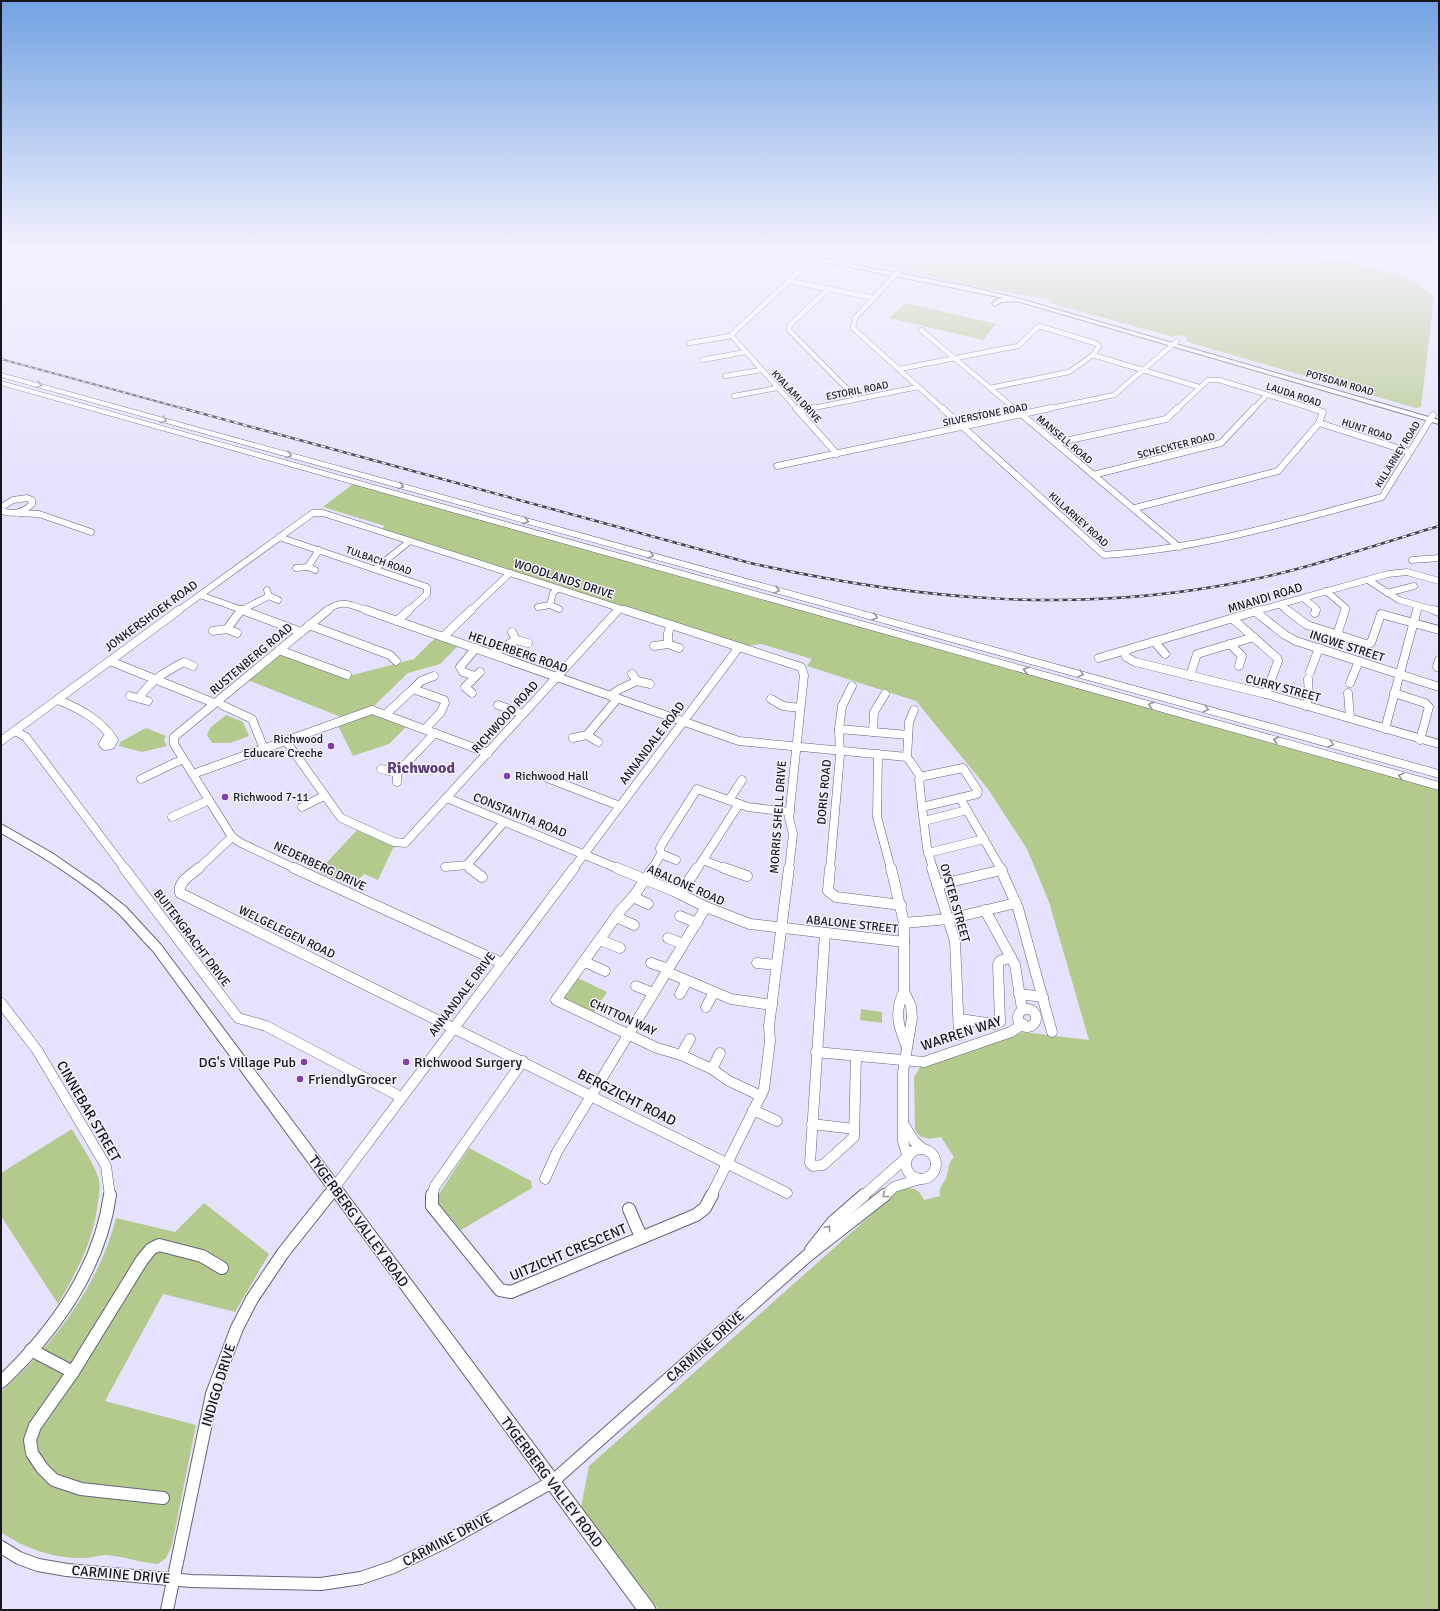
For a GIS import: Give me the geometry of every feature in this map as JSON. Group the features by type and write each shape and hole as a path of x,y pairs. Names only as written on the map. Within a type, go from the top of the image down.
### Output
{"highway":[{"path":"1,374 1439,774"},
{"path":"1,383 1439,786"}],"main road":[{"name":"POTSDAM ROAD","path":"1110,325 1175,343"},
{"name":"POTSDAM ROAD","path":"1114,325 1434,417 1439,422"},
{"name":"TYGERBERG VALLEY ROAD","path":"1,828 48,855 92,885 116,905 157,948 647,1610"},
{"name":"TYGERBERG VALLEY ROAD","path":"1,836 48,855"}],"street":[{"path":"690,343 731,336 732,332 740,325"},
{"path":"790,325 789,330 857,399"},
{"name":"KILLARNEY ROAD","path":"853,325 853,328 1104,555 1179,547 1224,539 1382,497 1434,417"},
{"path":"899,369 1018,346 1023,343 1039,326 1097,344 1099,349 1069,372 990,388"},
{"name":"MANSELL ROAD","path":"920,330 1093,475 1135,508 1179,547"},
{"name":"KYALAMI DRIVE","path":"731,336 838,454"},
{"name":"SILVERSTONE ROAD","path":"777,466 962,427 1022,416 1116,395 1175,343"},
{"path":"702,360 745,352"},
{"path":"1093,354 1199,387"},
{"path":"725,376 761,370"},
{"name":"LAUDA ROAD","path":"1056,443 1166,419 1199,387 1208,380 1216,379 1321,411 1324,414 1319,423 1278,471 1135,508"},
{"name":"ESTORIL ROAD","path":"799,411 918,387"},
{"path":"734,396 777,388"},
{"name":"SCHECKTER ROAD","path":"1093,475 1221,443 1267,395"},
{"name":"HUNT ROAD","path":"1319,423 1410,452"},
{"path":"39,514 33,508 32,500 27,498 15,499 2,505 4,512 39,514 91,532"},
{"path":"1,516 28,509 32,504"},
{"name":"JONKERSHOEK ROAD","path":"1,741 310,514 316,512"},
{"name":"WOODLANDS DRIVE","path":"316,512 797,665 803,670"},
{"name":"TULBACH ROAD","path":"280,537 428,588 426,594 397,621"},
{"path":"375,569 410,541"},
{"path":"308,567 319,550"},
{"path":"1412,560 1418,561 1432,557 1439,558"},
{"path":"296,568 308,567 315,570"},
{"name":"MNANDI ROAD","path":"1099,658 1326,591 1402,572 1439,581"},
{"path":"443,637 510,573"},
{"path":"1368,580 1399,600 1439,612"},
{"path":"1386,593 1414,586"},
{"path":"550,606 553,593 557,589"},
{"path":"1326,591 1346,608 1337,635"},
{"path":"227,629 241,610 268,593 278,600"},
{"path":"200,595 301,632"},
{"path":"1303,598 1314,607 1316,613"},
{"name":"HELDERBERG ROAD","path":"345,603 683,721"},
{"name":"RUSTENBERG ROAD","path":"173,739 218,704 279,650 334,605 345,603"},
{"path":"1280,605 1305,625 1368,644 1371,643 1381,614 1439,630"},
{"path":"538,607 550,606 559,609"},
{"path":"1385,729 1394,692 1400,675 1412,622 1418,606"},
{"name":"RICHWOOD ROAD","path":"286,741 338,815 344,820 400,843 410,839 619,608"},
{"name":"INGWE STREET","path":"1256,612 1288,638 1439,687"},
{"path":"1233,619 1277,658 1278,661 1266,694"},
{"path":"309,625 390,655 396,661"},
{"path":"668,644 668,633 671,625"},
{"path":"213,631 227,629 238,633"},
{"path":"512,632 516,640"},
{"path":"1190,676 1197,654 1254,637"},
{"path":"492,654 516,640 528,643"},
{"path":"1155,642 1165,654"},
{"path":"654,646 668,644 679,648"},
{"path":"1230,644 1242,656 1239,666"},
{"name":"ANNANDALE ROAD","path":"584,854 739,647"},
{"path":"472,693 467,691 465,687 477,674 463,672 460,667 476,648"},
{"path":"1306,706 1309,696 1309,675 1319,648"},
{"path":"279,650 347,675"},
{"name":"CURRY STREET","path":"1125,651 1126,657 1131,661 1266,694 1420,740 1439,744"},
{"path":"139,698 154,679 183,659 193,666"},
{"path":"110,661 252,719 264,749"},
{"path":"1350,683 1359,661"},
{"name":"MORRIS SHELL DRIVE","path":"727,1163 761,1096 767,1076 770,1041 769,1026 782,928 785,887 789,873 792,834 790,812 803,670"},
{"path":"632,674 637,681"},
{"path":"386,714 421,681 434,676"},
{"path":"573,738 587,735 618,690 637,681 650,684"},
{"name":"DORIS ROAD","path":"852,686 842,706 839,730 839,751 828,891 836,897 901,905"},
{"path":"413,689 444,700 445,702 441,712 425,729"},
{"path":"1394,692 1425,703 1429,707 1420,740"},
{"path":"1348,693 1350,701 1350,718"},
{"path":"873,732 874,712 885,694"},
{"path":"130,696 148,701"},
{"path":"771,699 783,706 800,708"},
{"path":"58,700 95,718 109,735"},
{"path":"498,705 523,714"},
{"path":"683,721 739,741 907,757 909,722 914,710"},
{"path":"193,774 368,711 377,711 386,714 488,753"},
{"path":"839,730 908,735"},
{"name":"BUITENGRACHT DRIVE","path":"15,731 26,737 238,1018 266,1026 401,1097"},
{"path":"397,782 397,773 435,733"},
{"path":"587,735 598,742"},
{"name":"NEDERBERG DRIVE","path":"173,739 174,744 183,759 232,837 307,874 502,963"},
{"path":"878,754 877,817 901,905 904,923"},
{"name":"OYSTER STREET","path":"907,757 920,778 928,853 956,945 959,1035"},
{"path":"141,779 183,759"},
{"path":"920,778 961,768 965,769 978,792 922,807"},
{"path":"381,769 397,773"},
{"path":"542,776 620,806"},
{"path":"742,780 729,800 752,808 790,812"},
{"name":"CHITTON WAY","path":"729,800 699,785 681,812 678,822 662,844 660,848 661,854 633,897 616,917 585,962 552,999 657,1048 681,1055 712,1069 729,1081 761,1096"},
{"path":"302,807 324,796"},
{"name":"CONSTANTIA ROAD","path":"447,798 584,854"},
{"path":"960,798 1002,870 1016,902 1052,1032"},
{"path":"172,817 209,800"},
{"path":"680,894 739,804"},
{"path":"924,821 967,810"},
{"path":"445,867 468,865 504,822"},
{"name":"WELGELEGEN ROAD","path":"232,837 181,884 179,889 180,893 454,1027"},
{"path":"928,853 984,839"},
{"name":"ANNANDALE DRIVE","path":"334,1189 401,1097 584,854"},
{"name":"ABALONE ROAD","path":"584,854 680,894 706,907 750,924 782,928"},
{"path":"661,854 676,860"},
{"path":"703,860 747,876"},
{"path":"468,865 482,877"},
{"path":"937,885 1002,870"},
{"path":"633,897 648,904"},
{"name":"ABALONE STREET","path":"782,928 904,942 904,923 949,920 1016,902"},
{"path":"544,1179 557,1152 706,907"},
{"path":"985,910 1016,969 1022,1010"},
{"path":"680,916 697,922"},
{"path":"616,917 634,925"},
{"path":"825,933 816,1052 810,1163 815,1167 823,1165 852,1140 854,1129 856,1056"},
{"path":"668,938 683,944"},
{"path":"600,940 620,948"},
{"path":"904,942 904,991 912,1009 912,1023 903,1072 903,1141 908,1171 920,1179 929,1178 936,1169 934,1156 914,1141 904,1124"},
{"path":"959,1019 995,1024 1000,1022 998,964 1000,960 1010,957"},
{"path":"585,962 605,971"},
{"path":"652,963 687,981 737,1001 772,1005"},
{"path":"757,963 776,965"},
{"path":"680,994 687,981"},
{"path":"636,986 653,993"},
{"path":"904,991 898,1004 897,1017 899,1028 907,1047"},
{"path":"706,1007 714,992"},
{"path":"1019,994 1043,997"},
{"name":"CINNEBAR STREET","path":"1,1003 36,1050 106,1166 110,1178 110,1198 106,1221 92,1260 71,1301 31,1350 1,1382"},
{"name":"WARREN WAY","path":"1028,1009 1034,1012 1037,1020 1032,1026 1023,1024 1017,1016 1022,1010 1028,1009"},
{"name":"WARREN WAY","path":"906,1061 931,1061 1011,1032 1023,1024"},
{"name":"BERGZICHT ROAD","path":"454,1027 787,1193"},
{"path":"681,1055 690,1039"},
{"path":"816,1052 906,1061"},
{"path":"712,1069 720,1053"},
{"name":"UITZICHT CRESCENT","path":"522,1061 435,1186 432,1194 432,1206 495,1286 505,1293 511,1292 701,1213 705,1208 727,1163"},
{"path":"753,1110 777,1121"},
{"path":"812,1124 854,1129"},
{"path":"906,1157 913,1149 922,1148"},
{"name":"CARMINE DRIVE","path":"807,1256 833,1222 906,1157"},
{"name":"CARMINE DRIVE","path":"1,1548 19,1558 38,1565 67,1570 174,1579 321,1584 361,1578 393,1568 445,1542 552,1482 807,1256 828,1241 894,1187 920,1179"},
{"name":"INDIGO DRIVE","path":"167,1610 212,1394 237,1328 252,1299 292,1242 334,1189"},
{"path":"629,1210 641,1238"},
{"path":"163,1498 81,1489 54,1480 42,1468 32,1453 30,1440 35,1426 73,1372 142,1260 151,1249 159,1245 202,1256 222,1268"},
{"path":"31,1350 73,1372"}],"green space":[{"path":"920,325 995,325 983,340"},
{"path":"1130,325 1431,325 1421,407 1416,408 1198,345 1186,341 1187,337 1179,335 1173,337"},
{"path":"353,484 1439,790 1439,1610 659,1610 581,1507 589,1466 899,1190 911,1188 917,1190 924,1200 940,1196 941,1187 946,1178 950,1163 954,1157 941,1137 930,1139 923,1138 915,1130 914,1077 920,1067 1022,1032 1089,1040 1049,902 1027,849 988,789 916,701 807,666 812,659 761,644 747,646 382,529 385,526 323,507"},
{"path":"435,638 458,646 440,664 408,673 375,705 341,717 248,680 276,655 283,654 345,677 414,659"},
{"path":"368,713 408,725 389,744 353,756 337,724"},
{"path":"226,715 243,722 249,736 230,743 212,743 207,735 210,728"},
{"path":"146,728 166,736 164,740 167,746 142,752 119,746 120,742"},
{"path":"357,830 394,846 378,880 364,874 352,886 318,872"},
{"path":"578,978 607,992 593,1013 563,999"},
{"path":"861,1009 882,1012 882,1023 860,1020"},
{"path":"72,1129 96,1171 100,1190 96,1216 89,1242 72,1279 58,1304 1,1216 1,1173"},
{"path":"469,1148 531,1181 532,1188 461,1230 438,1202 437,1197"},
{"path":"204,1203 269,1254 235,1312 163,1294 105,1401 196,1425 172,1545 166,1558 158,1564 106,1555 85,1558 63,1557 41,1552 10,1538 1,1532 1,1392 38,1355 55,1335 86,1291 108,1243 116,1218 175,1232"}],"railway":[{"path":"1,359 185,409"},
{"path":"182,408 750,563 812,576 936,594 997,599 1059,600 1121,598 1183,592 1246,581 1295,570 1439,526"}],"place":[{"name":"Richwood Educare Creche","path":"331,746"},
{"name":"Richwood Hall","path":"507,776"},
{"name":"Richwood 7-11","path":"225,797"},
{"name":"DG's Village Pub","path":"304,1062"},
{"name":"Richwood Surgery","path":"406,1062"},
{"name":"FriendlyGrocer","path":"300,1079"}],"district":[{"name":"Richwood","path":"421,767"}]}
